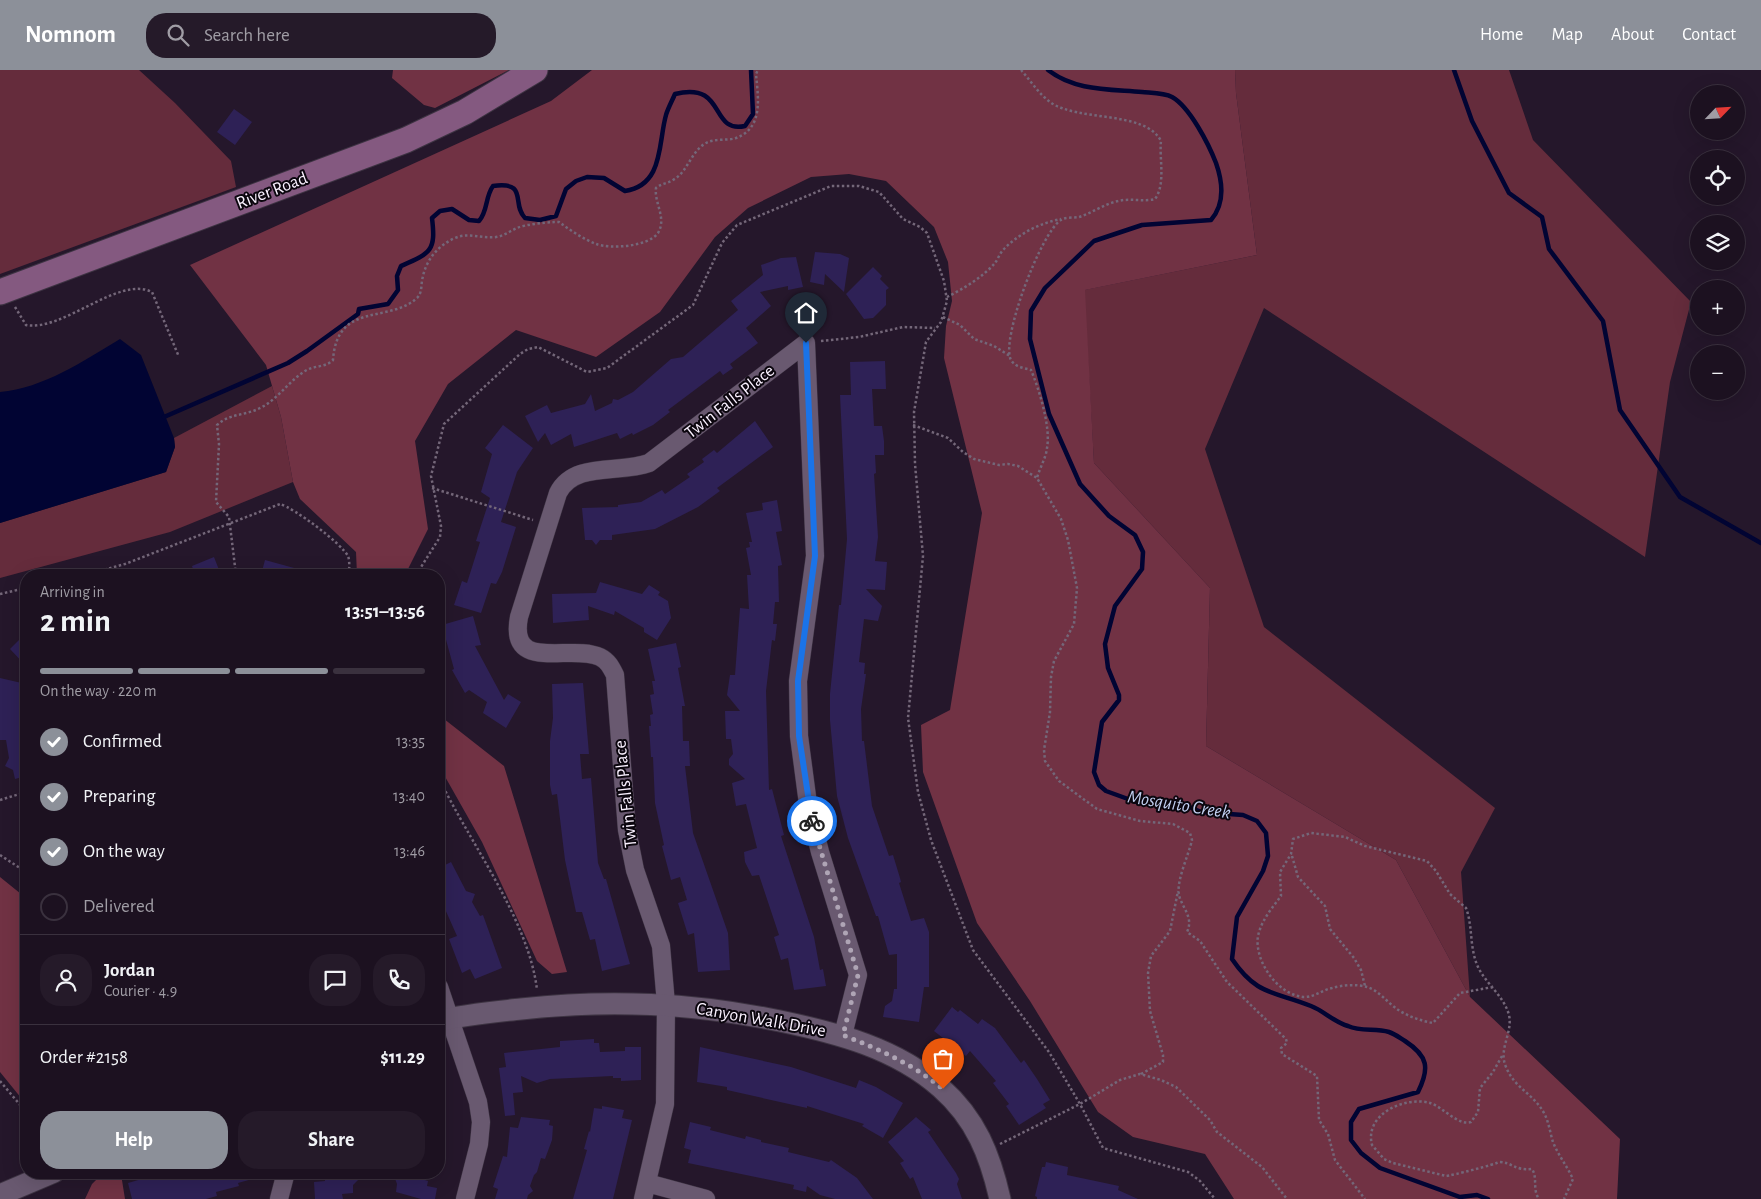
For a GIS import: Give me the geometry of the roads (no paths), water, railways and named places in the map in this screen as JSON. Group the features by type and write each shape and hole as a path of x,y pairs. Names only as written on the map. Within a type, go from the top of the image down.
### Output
{"main road":[{"name":"River Road","path":"4,291 406,140 473,108 535,70"}],"street":[{"name":"Twin Falls Place","path":"666,1004 661,946 635,870 627,830 615,674 610,665 598,656 530,651 521,644 517,633 519,617 558,493 571,477 581,473 630,469 648,463 806,343 815,556 798,681 799,736 808,804 820,852 858,975 843,1035"},
{"name":"Canyon Walk Drive","path":"445,1020 539,1007 612,1003 666,1004 729,1011 843,1035 895,1057 928,1077 943,1089 966,1116 987,1150 1000,1199"},
{"path":"666,1004 665,1104 645,1191 706,1199"},
{"path":"445,1020 478,1102 481,1122 479,1144 466,1199"},
{"path":"0,1195 38,1179"},
{"path":"279,1199 284,1179"}],"waterway":[{"path":"164,417 288,363 358,314 359,309 388,304 398,290 397,276 401,266 419,258 429,250 433,238 432,218 440,211 452,209 469,220 479,221 484,213 490,190 493,186 504,185 515,190 521,212 525,218 540,220 556,216 566,189 576,181 587,177 604,178 625,191 638,187 647,181 653,172 660,150 666,115 675,94 691,92 703,95 711,101 726,123 734,126 745,126 753,114 751,70"},
{"name":"Mosquito Creek","path":"1048,70 1069,82 1093,88 1157,93 1172,97 1179,102 1192,118 1209,146 1216,163 1221,186 1219,207 1211,220 1142,225 1094,241 1045,288 1031,311 1030,339 1049,414 1080,484 1109,516 1135,535 1143,552 1142,569 1115,606 1105,644 1108,668 1119,695 1119,700 1102,722 1094,772 1099,785 1106,791 1139,803 1185,805 1201,812 1243,815 1257,821 1266,833 1268,856 1263,871 1237,917 1232,959 1250,980 1267,991 1311,1006 1338,1022 1353,1028 1391,1033 1413,1047 1425,1063 1424,1076 1418,1092 1359,1109 1351,1122 1351,1140 1361,1153 1380,1168 1460,1197 1477,1195 1488,1199"},
{"path":"1454,70 1472,121 1509,193 1542,217 1549,249 1603,321 1620,410 1680,497 1761,543"}]}
